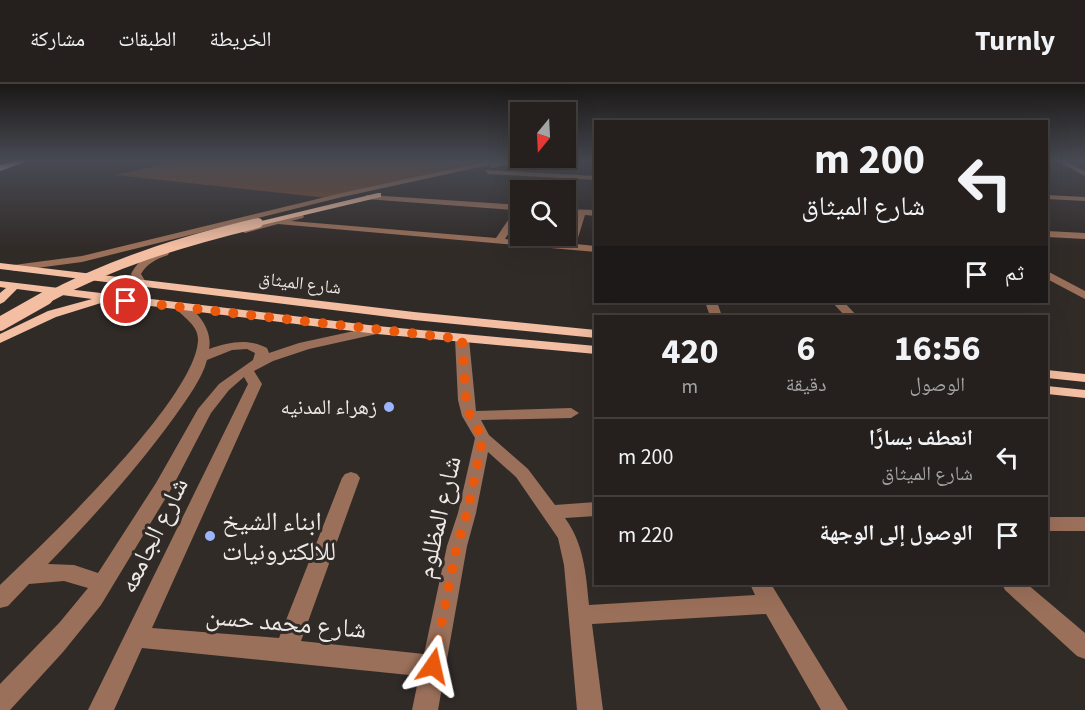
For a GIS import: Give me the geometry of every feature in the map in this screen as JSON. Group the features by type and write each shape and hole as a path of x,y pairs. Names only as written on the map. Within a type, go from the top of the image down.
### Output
{"main road":[{"path":"0,314 68,279 114,259 182,237 370,194"},
{"path":"0,324 78,282 120,263 180,242 256,221 347,197 370,194"},
{"name":"شارع الميثاق","path":"0,266 414,316 594,334"},
{"name":"شارع الميثاق","path":"0,284 377,330 594,350"},
{"path":"0,300 14,286"},
{"path":"0,339 29,323 66,309 108,298"},
{"path":"0,314 25,316 30,320 29,323"},
{"path":"1048,374 1085,378"},
{"path":"1048,390 1085,394"}],"street":[{"path":"109,252 107,257 113,262 142,264 172,250 389,189"},
{"path":"14,268 58,263 391,189"},
{"path":"370,194 510,208"},
{"path":"1048,197 1085,199"},
{"path":"576,212 594,210"},
{"path":"570,247 582,212"},
{"path":"276,222 300,226 594,249"},
{"path":"499,241 510,224"},
{"path":"1048,234 1085,236"},
{"path":"141,284 136,274 142,264"},
{"path":"1048,275 1085,296"},
{"path":"1048,283 1085,285"},
{"path":"839,303 850,315"},
{"path":"0,599 145,445 177,401 202,357 205,347 202,330 180,307"},
{"path":"0,702 68,628 102,585 163,487 203,414 225,385 296,349 377,330"},
{"name":"شارع المظلوم","path":"425,710 457,546 467,513 483,438 470,416 466,400 462,339"},
{"path":"202,357 225,347 248,345 261,351 262,356 253,372"},
{"name":"شارع الجامعه","path":"101,710 253,372"},
{"path":"470,416 571,413"},
{"path":"483,438 522,473 567,536 574,565 590,710"},
{"path":"286,650 351,478"},
{"path":"552,512 594,509"},
{"path":"1048,524 1085,524"},
{"path":"24,576 40,573 70,573 82,575 102,585"},
{"path":"761,585 835,710"},
{"path":"1014,585 1085,648"},
{"path":"579,615 772,604"},
{"name":"شارع محمد حسن","path":"134,637 433,666"}],"shaded area":[{"path":"246,189 364,189 327,198"}],"place":[{"name":"زهراء المدنيه","path":"389,407"},
{"name":"ابناء الشيخ للالكترونيات","path":"210,536"}],"route":[{"path":"126,301 462,339 466,400 470,416 483,438 467,513 457,546 433,666"}]}
